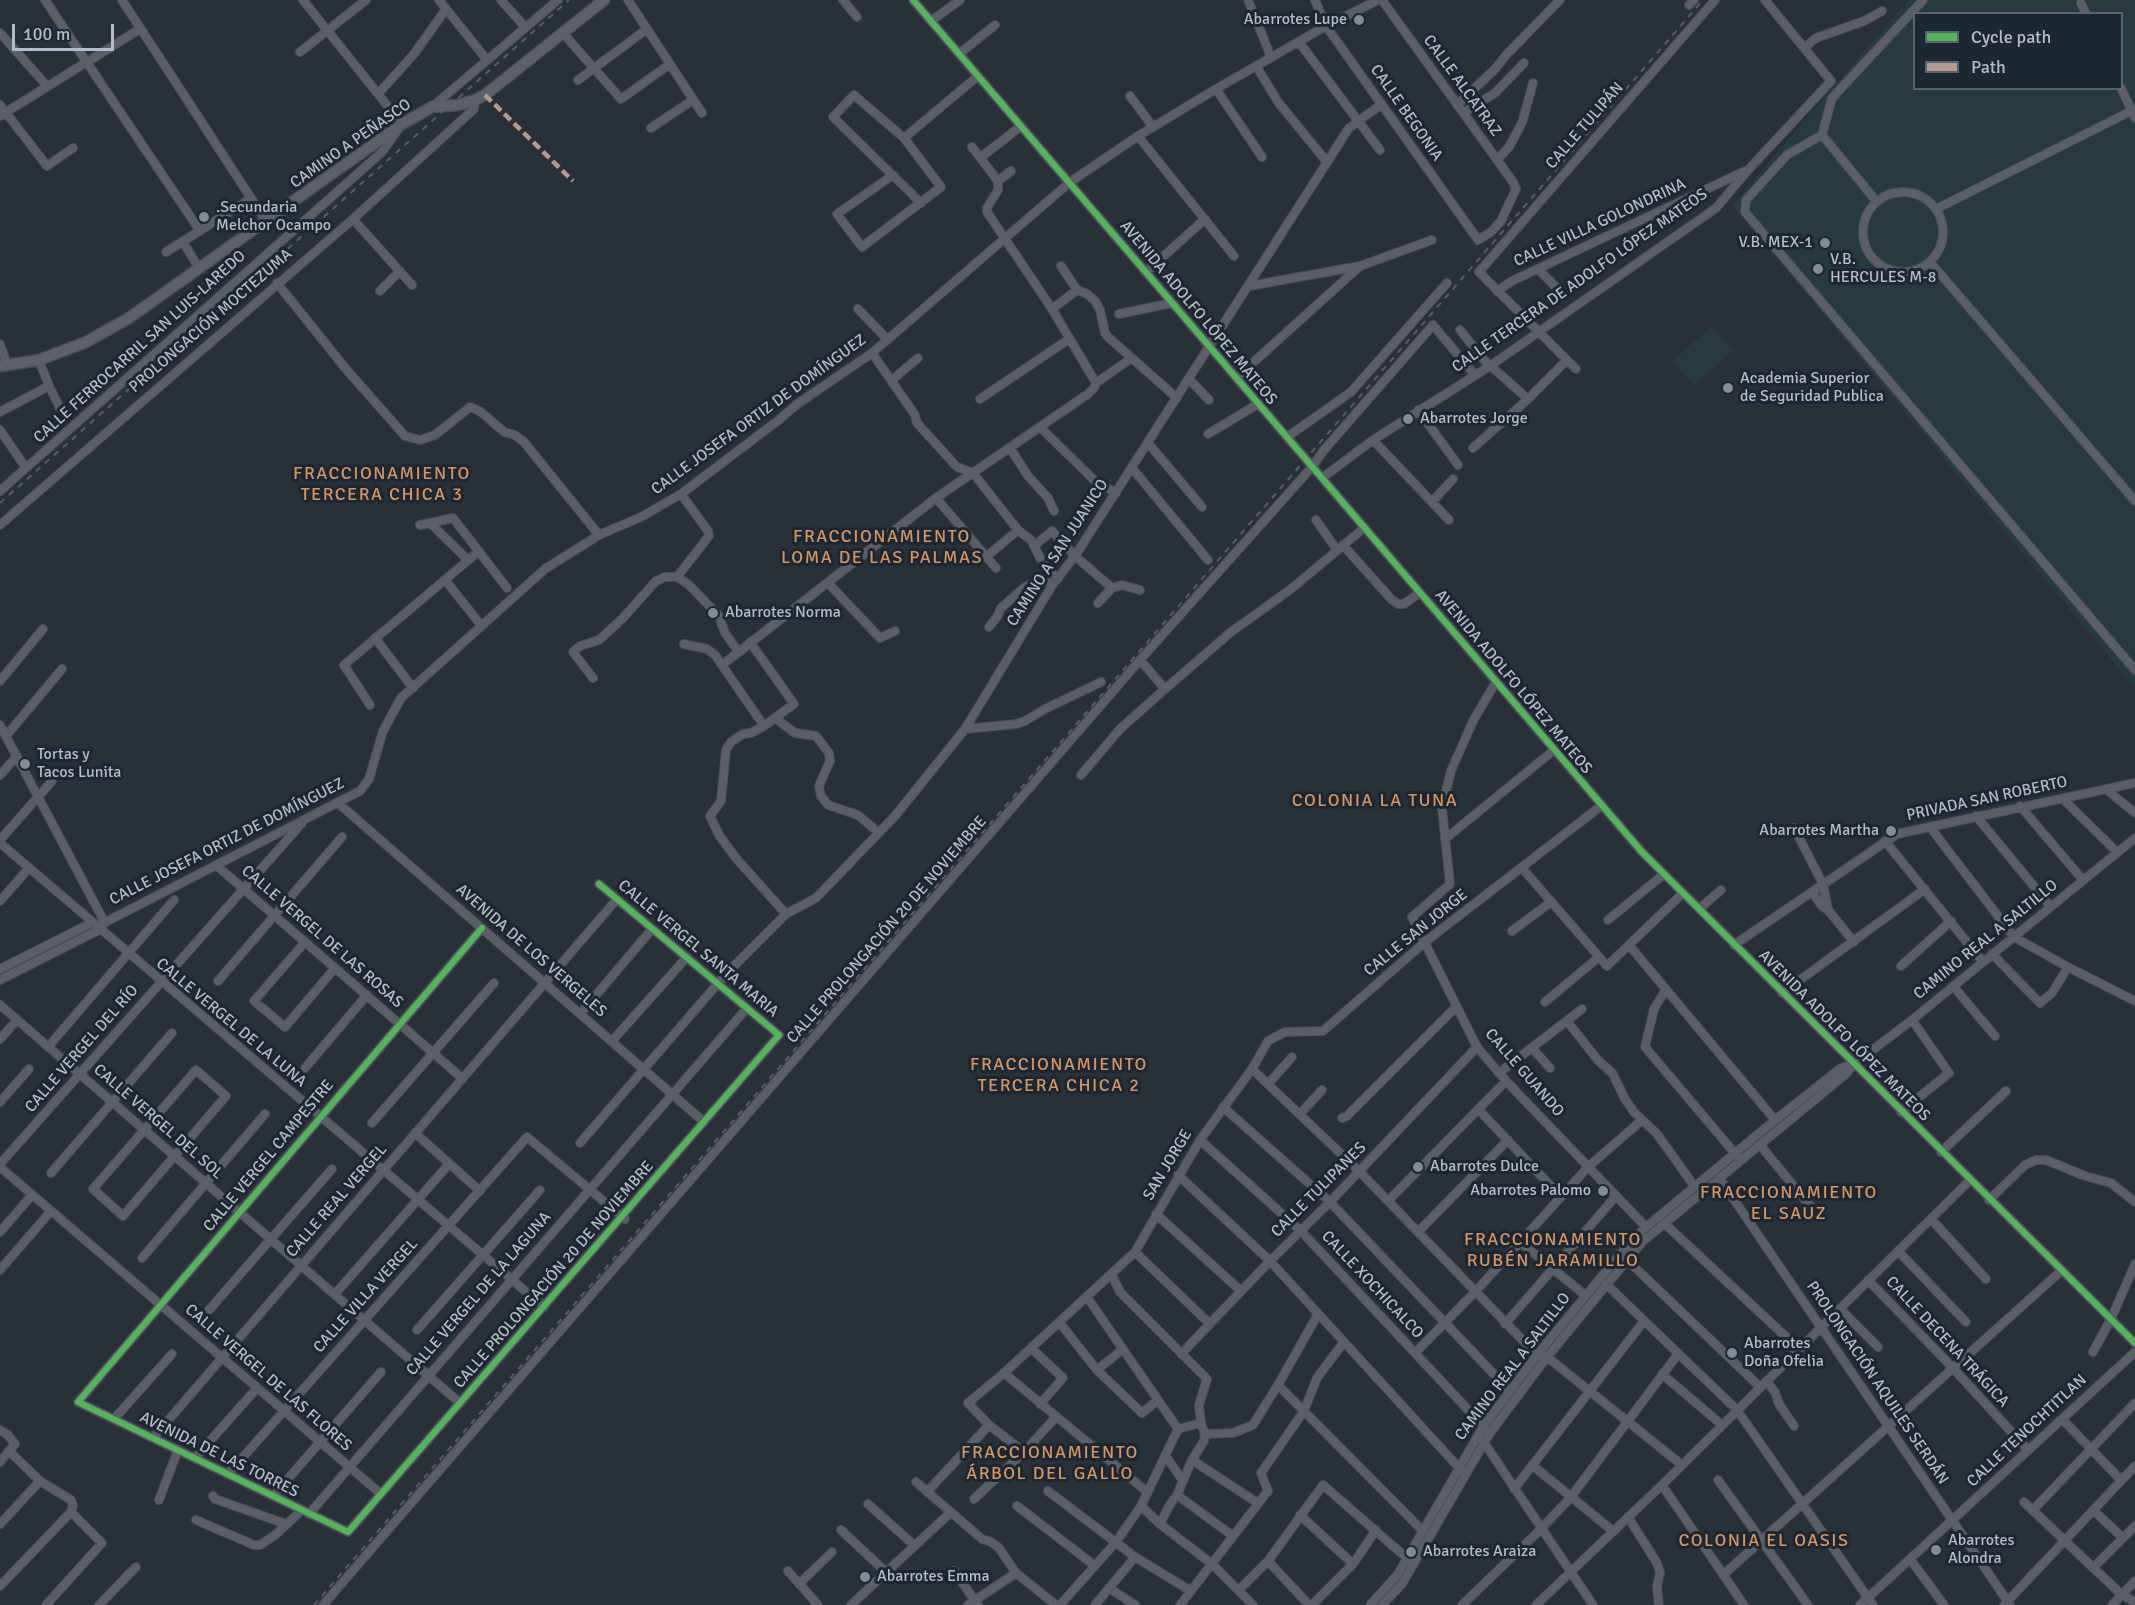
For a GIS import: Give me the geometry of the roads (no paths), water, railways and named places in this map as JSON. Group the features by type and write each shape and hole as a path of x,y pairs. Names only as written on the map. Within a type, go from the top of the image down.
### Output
{"main road":[{"name":"PROLONGACIÓN MOCTEZUMA","path":"476,100 604,0"},
{"name":"CAMINO A PEÑASCO","path":"4,365 39,360 95,338 129,318 402,124 432,106 458,105 476,100"}],"street":[{"path":"45,0 201,231"},
{"path":"122,0 266,221"},
{"path":"303,0 402,124"},
{"path":"300,52 366,0"},
{"path":"439,0 486,60"},
{"path":"501,0 525,27"},
{"path":"432,106 558,0"},
{"path":"628,0 702,113"},
{"path":"843,0 857,17"},
{"name":"AVENIDA ADOLFO LÓPEZ MATEOS","path":"914,0 1602,806 1664,874 1734,945 2135,1343"},
{"path":"931,21 960,0"},
{"path":"1248,0 1271,57"},
{"name":"CALLE BEGONIA","path":"1315,0 1326,26 1478,240 1501,221 1516,189"},
{"name":"CALLE JOSEFA ORTIZ DE DOMÍNGUEZ","path":"0,980 99,925 360,791 369,779 383,730 397,704 546,569 599,535 641,517 681,494 796,405 872,353 1069,183 1138,136 1216,89 1326,26 1380,0"},
{"name":"CALLE ALCATRAZ","path":"1380,0 1516,189"},
{"path":"1457,105 1495,69 1560,0"},
{"name":"CALLE TULIPÁN","path":"1497,291 1479,272 1714,0"},
{"path":"1923,0 1832,98 1822,135 1786,155 1746,200 1745,212 2135,670"},
{"path":"1768,1 1804,48 1816,38 1864,21 1882,11"},
{"path":"2081,3 2085,12"},
{"path":"378,94 414,54 446,9"},
{"path":"959,54 995,25"},
{"path":"73,148 47,166 2,111 140,28"},
{"path":"578,80 647,29"},
{"path":"562,32 621,99 670,64"},
{"path":"0,33 47,86"},
{"path":"1299,42 1380,150"},
{"name":"CALLE TERCERA DE ADOLFO LÓPEZ MATEOS","path":"1322,478 1418,410 1490,366 1716,208 1749,169 1832,81 1804,48"},
{"path":"1463,113 1495,93 1524,63"},
{"path":"1256,66 1278,102 1327,162"},
{"path":"904,138 978,76"},
{"path":"1497,160 1509,147 1522,123 1533,83"},
{"path":"1216,89 1262,157"},
{"path":"1936,209 2134,113 2122,90"},
{"path":"893,176 837,214 862,247 921,203 941,187 904,138 854,95 833,117 921,203"},
{"path":"1130,96 1153,127"},
{"name":"PROLONGACIÓN MOCTEZUMA","path":"0,525 353,219 474,110 476,100"},
{"path":"651,128 693,100"},
{"name":"CAMINO A SAN JUANICO","path":"580,1143 726,974 786,914 816,898 895,816 965,729 1055,582 1116,493 1349,128 1382,104"},
{"name":"CALLE FERROCARRIL SAN LUIS-LAREDO","path":"0,491 382,152 402,124"},
{"path":"980,158 1021,126"},
{"path":"1822,135 1876,202"},
{"path":"1138,136 1234,256"},
{"path":"972,147 998,181 998,190 987,208 1004,239 1052,309 1096,383"},
{"name":"CALLE VILLA GOLONDRINA","path":"1497,291 1512,281 1749,169"},
{"path":"998,181 1011,171"},
{"path":"1906,192 1919,195 1936,209 1942,222 1944,236 1940,249 1930,262 1911,272 1897,272 1884,268 1873,259 1866,247 1863,233 1869,209 1876,202 1892,193 1906,192"},
{"path":"166,252 250,199"},
{"path":"353,219 412,285"},
{"path":"1146,272 1205,219"},
{"path":"1249,286 1360,266 1432,240"},
{"path":"183,242 199,268"},
{"path":"1930,262 2135,501"},
{"path":"1061,266 1077,290 1087,294 1095,301 1100,310 1105,333 1130,359 1177,398"},
{"path":"1236,378 1360,266"},
{"path":"1538,269 1558,289"},
{"path":"380,291 400,271"},
{"path":"277,283 346,369 405,436 420,440 435,435 470,407 481,412 504,432 515,435 524,442 599,535"},
{"path":"1287,437 1351,392 1447,283"},
{"path":"1052,309 1077,290"},
{"path":"1497,291 1576,369"},
{"path":"1119,314 1172,303"},
{"path":"858,309 887,339"},
{"path":"1312,467 1324,450 1433,325 1474,374"},
{"path":"1460,330 1490,366 1528,399"},
{"path":"980,399 1069,339"},
{"path":"0,344 4,365"},
{"path":"872,353 915,415 917,423 957,467 973,473 1018,530 1032,541 1040,558"},
{"path":"892,380 918,358"},
{"path":"722,666 936,498 1088,394 1096,383 1130,359"},
{"path":"39,360 61,410"},
{"path":"1473,448 1528,399 1567,360"},
{"path":"1189,379 1209,400"},
{"path":"0,412 49,386"},
{"path":"1208,434 1258,404"},
{"path":"1418,410 1458,465"},
{"path":"1040,427 1094,480 1116,493"},
{"path":"0,430 26,468"},
{"path":"1373,440 1449,520"},
{"path":"1148,443 1202,507"},
{"path":"1010,448 1028,476 1048,498 1054,511"},
{"name":"CALLE PROLONGACIÓN 20 DE NOVIEMBRE","path":"323,1605 1140,660 1312,467"},
{"path":"1132,468 1208,560"},
{"path":"1432,502 1453,479"},
{"path":"678,577 709,536 708,531 681,494"},
{"path":"936,498 996,568"},
{"path":"420,525 453,518 507,588"},
{"path":"1316,520 1392,600 1398,604 1404,604 1419,593"},
{"path":"430,523 468,560"},
{"path":"1081,776 1120,729 1165,689 1231,632 1292,589 1364,528"},
{"path":"986,557 1018,530"},
{"path":"1034,546 1052,531 1075,556 1112,588"},
{"path":"370,705 344,665 479,551"},
{"path":"989,627 1001,608 1025,587 1037,581 1055,582 1046,566"},
{"path":"593,678 573,652 580,646 599,640 622,619 656,581 665,577 678,577 688,584 719,616 725,633 739,652"},
{"path":"444,580 481,626"},
{"path":"828,583 880,638 894,631"},
{"path":"1098,603 1112,588 1122,585 1140,590"},
{"path":"0,681 43,629"},
{"path":"375,638 412,688"},
{"path":"750,642 794,704 764,726 743,734 731,742 726,750 721,801 710,816 719,835 735,857 786,914"},
{"path":"684,644 707,649 715,655 764,726"},
{"path":"1140,660 1165,689"},
{"path":"6,736 62,669"},
{"path":"965,729 1016,724 1101,682"},
{"path":"1445,839 1442,808 1451,771 1474,718 1496,682"},
{"path":"775,718 795,733 816,736 829,753 830,761 819,786 821,796 828,805 858,815 879,833"},
{"path":"0,725 38,796 99,925"},
{"path":"1445,839 1554,750"},
{"path":"0,775 16,756"},
{"path":"0,841 52,781"},
{"name":"PRIVADA SAN ROBERTO","path":"1734,945 1898,834 2135,783"},
{"path":"2107,790 2135,813"},
{"path":"2063,799 2117,852"},
{"name":"AVENIDA DE LOS VERGELES","path":"338,803 704,1122"},
{"name":"CALLE SAN JORGE","path":"1252,1069 1268,1041 1286,1032 1323,1031 1425,942 1602,806"},
{"path":"2020,807 2083,880"},
{"path":"1976,816 2051,907"},
{"name":"CALLE VERGEL DEL RÍO","path":"0,1166 306,819"},
{"path":"1930,827 2014,937 2135,1001"},
{"path":"1794,828 1823,884 1828,910"},
{"path":"218,981 342,837"},
{"name":"CAMINO REAL A SALTILLO","path":"1486,1430 1606,1284 1646,1227 1695,1187 1760,1145 1846,1074 1854,1064 1912,1020 2135,837"},
{"name":"CALLE GUANDO","path":"1445,839 1450,884 1412,917 1456,1007 1477,1047 1499,1073 1646,1227"},
{"name":"CALLE VERGEL DE LA LUNA","path":"0,841 544,1307"},
{"path":"1885,841 1983,962"},
{"name":"CALLE VERGEL DE LAS ROSAS","path":"216,865 462,1078"},
{"path":"0,901 29,868"},
{"path":"1521,868 1607,966 1683,893"},
{"path":"1608,920 1664,874"},
{"name":"CALLE VERGEL SANTA MARIA","path":"599,884 779,1035"},
{"path":"1782,993 1925,889"},
{"path":"1699,909 1721,890"},
{"path":"1812,892 1854,942"},
{"name":"CALLE REAL VERGEL","path":"153,1438 617,899"},
{"path":"48,1047 174,900"},
{"path":"1512,931 1551,902"},
{"path":"1901,966 1951,921"},
{"name":"CALLE JOSEFA ORTIZ DE DOMÍNGUEZ","path":"0,969 99,925"},
{"name":"CALLE VERGEL CAMPESTRE","path":"78,1402 482,928"},
{"path":"580,1014 652,929"},
{"path":"305,942 255,1001 285,1027 335,968"},
{"path":"1629,945 1775,1120"},
{"path":"1992,954 2040,1003 2052,993 2067,967"},
{"path":"712,956 726,974"},
{"path":"612,1041 687,957"},
{"path":"1545,1002 1599,957"},
{"path":"372,1123 494,983"},
{"path":"1953,986 1995,1036"},
{"path":"1666,989 1654,1009 1645,1047 1738,1158"},
{"path":"305,1068 367,995"},
{"name":"CALLE VERGEL DEL SOL","path":"0,1005 460,1403"},
{"path":"1342,1118 1347,1116 1456,1007"},
{"name":"CALLE VERGEL DE LA LAGUNA","path":"196,1520 254,1545 264,1543 286,1524 306,1512 349,1468 747,1008"},
{"path":"1499,1073 1582,1010"},
{"path":"0,1039 17,1020"},
{"path":"1901,1112 1949,1073 1912,1020"},
{"path":"1567,1021 1613,1074 1625,1099 1657,1134 1695,1187"},
{"path":"51,1173 172,1033"},
{"name":"CALLE PROLONGACIÓN 20 DE NOVIEMBRE","path":"348,1532 544,1307 624,1219 779,1035"},
{"name":"CALLE TULIPANES","path":"1181,1354 1477,1047"},
{"path":"1532,1048 1550,1068"},
{"path":"1268,1084 1292,1057"},
{"name":"CAMINO REAL A SALTILLO","path":"1370,1605 1411,1562 1510,1391 1585,1295 1624,1256 1720,1179 1775,1120 1841,1068 1854,1064"},
{"path":"0,1102 29,1069"},
{"path":"1252,1069 1359,1171 1537,1355 1547,1358 1682,1465"},
{"name":"SAN JORGE","path":"1112,1275 1135,1252 1200,1140 1252,1069"},
{"path":"196,1070 226,1096 123,1216 93,1190 144,1130 196,1070"},
{"path":"1388,1201 1506,1081"},
{"path":"1300,1114 1322,1090"},
{"path":"1941,1152 2006,1091"},
{"path":"1223,1107 1330,1202 1510,1391"},
{"path":"1478,1109 1561,1197"},
{"path":"142,1258 266,1114"},
{"path":"1415,1353 1475,1292 1588,1167 1642,1120"},
{"path":"415,1133 480,1191"},
{"name":"CALLE VILLA VERGEL","path":"228,1474 527,1137 589,1190"},
{"name":"CALLE XOCHICALCO","path":"1200,1140 1301,1231 1486,1430"},
{"path":"1418,1232 1508,1140"},
{"path":"1760,1145 1811,1207"},
{"path":"1989,1200 2025,1165 2036,1160 2046,1160 2085,1176 2111,1183 2135,1202"},
{"path":"335,1294 449,1164"},
{"name":"CALLE VERGEL DE LAS FLORES","path":"0,1166 381,1494"},
{"path":"209,1310 332,1169"},
{"path":"1178,1175 1270,1261 1462,1471"},
{"name":"PROLONGACIÓN AQUILES SERDÁN","path":"1720,1179 1953,1520 2007,1604"},
{"path":"1536,1605 1662,1485 1970,1180"},
{"path":"417,1330 540,1190"},
{"path":"589,1190 624,1219"},
{"path":"0,1232 32,1195"},
{"path":"1505,1324 1616,1196"},
{"path":"0,1270 51,1211"},
{"path":"1156,1214 1241,1291"},
{"path":"1931,1219 1986,1279"},
{"path":"1664,1223 1799,1349"},
{"path":"1520,1242 1585,1295"},
{"path":"1898,1251 1966,1322"},
{"path":"1135,1252 1210,1324"},
{"path":"1624,1256 1763,1384 1775,1392 1779,1404 1794,1426"},
{"path":"2093,1352 2111,1319 2135,1264"},
{"path":"1723,1575 2061,1271"},
{"path":"1024,1452 989,1425 968,1403 1112,1275 1119,1292 1207,1379 1199,1405 1201,1424 1205,1434 1204,1441 1160,1524"},
{"name":"CALLE DECENA TRÁGICA","path":"1868,1280 2028,1450"},
{"path":"1606,1284 1737,1410 1871,1601"},
{"path":"1087,1297 1178,1429"},
{"path":"1840,1309 1878,1347"},
{"path":"1205,1434 1233,1433 1253,1425 1318,1314"},
{"path":"1514,1489 1644,1321"},
{"path":"1059,1322 1097,1370 1142,1413 1158,1400"},
{"path":"1180,1605 1268,1491 1261,1473 1304,1411 1317,1377 1343,1343"},
{"path":"1031,1348 1063,1378 1040,1404"},
{"path":"1097,1370 1123,1348"},
{"name":"CALLE TENOCHTITLAN","path":"1860,1605 1871,1601 1910,1559 2135,1352"},
{"path":"114,1419 172,1353"},
{"path":"1462,1605 1571,1497 1678,1354"},
{"path":"273,1496 381,1372"},
{"path":"1004,1373 1146,1491"},
{"path":"1662,1374 1722,1425"},
{"path":"1278,1385 1423,1530"},
{"path":"195,1458 257,1388"},
{"name":"AVENIDA DE LAS TORRES","path":"78,1402 348,1532"},
{"path":"2033,1510 2135,1403"},
{"path":"974,1499 1024,1452 1056,1417"},
{"path":"2062,1419 2121,1480"},
{"path":"1178,1429 1201,1424"},
{"path":"927,1492 989,1425"},
{"path":"916,1482 982,1539 999,1548 1016,1573 1058,1605 1116,1542 1141,1506 1146,1491 1178,1429"},
{"path":"0,1430 8,1435 12,1448 40,1481 71,1500 73,1506 71,1512 0,1586"},
{"path":"1481,1438 1593,1605"},
{"path":"0,1462 12,1448"},
{"path":"159,1500 178,1450"},
{"path":"1165,1455 1183,1481"},
{"path":"1192,1460 1258,1503"},
{"path":"1532,1465 1613,1531"},
{"path":"2007,1604 2135,1466"},
{"name":"CAMINO REAL A SALTILLO","path":"1382,1605 1402,1584 1423,1530 1462,1471"},
{"path":"1718,1480 1808,1605"},
{"path":"0,1524 40,1481"},
{"path":"1239,1590 1268,1561 1323,1485 1411,1562"},
{"path":"1662,1485 1744,1605"},
{"path":"1048,1491 1135,1557 1191,1591"},
{"path":"1177,1495 1233,1536"},
{"path":"213,1496 215,1499 286,1524"},
{"path":"2024,1502 2122,1595 2135,1602"},
{"path":"868,1504 915,1546"},
{"path":"1017,1506 1094,1565"},
{"path":"1141,1506 1160,1524 1212,1564 1253,1605"},
{"path":"2093,1510 2123,1538"},
{"path":"46,1605 102,1543 71,1512"},
{"path":"851,1605 950,1512"},
{"path":"1300,1515 1353,1564"},
{"path":"1628,1517 1657,1563 1660,1573 1657,1586 1659,1605"},
{"path":"2093,1568 2135,1526"},
{"path":"841,1530 886,1573"},
{"path":"1268,1561 1310,1605 1353,1564 1376,1530"},
{"path":"799,1584 832,1552"},
{"path":"1095,1605 1135,1557"},
{"path":"1910,1559 1944,1605"},
{"path":"98,1604 136,1568"},
{"path":"788,1571 818,1605"},
{"path":"954,1571 974,1604 1016,1573"},
{"path":"2112,1605 2135,1581"},
{"path":"1109,1588 1135,1605"}],"railway":[{"path":"0,503 569,0"},
{"path":"314,1605 1703,0"}],"place":[{"name":"Abarrotes Lupe","path":"1359,20"},
{"name":".Secundaria Melchor Ocampo","path":"204,217"},
{"name":"V.B. MEX-1","path":"1825,243"},
{"name":"V.B. HERCULES M-8","path":"1818,269"},
{"name":"Academia Superior de Seguridad Publica","path":"1728,388"},
{"name":"Abarrotes Jorge","path":"1408,419"},
{"name":"Abarrotes Norma","path":"713,613"},
{"name":"Tortas y Tacos Lunita","path":"25,764"},
{"name":"Abarrotes Martha","path":"1891,831"},
{"name":"Abarrotes Dulce","path":"1418,1167"},
{"name":"Abarrotes Palomo","path":"1603,1191"},
{"name":"Abarrotes Doña Ofelia","path":"1732,1353"},
{"name":"Abarrotes Alondra","path":"1936,1550"},
{"name":"Abarrotes Araiza","path":"1411,1552"},
{"name":"Abarrotes Emma","path":"865,1577"}],"district":[{"name":"FRACCIONAMIENTO TERCERA CHICA 3","path":"382,484"},
{"name":"FRACCIONAMIENTO LOMA DE LAS PALMAS","path":"882,547"},
{"name":"COLONIA LA TUNA","path":"1375,801"},
{"name":"FRACCIONAMIENTO TERCERA CHICA 2","path":"1059,1075"},
{"name":"FRACCIONAMIENTO EL SAUZ","path":"1789,1203"},
{"name":"FRACCIONAMIENTO RUBÉN JARAMILLO","path":"1553,1250"},
{"name":"FRACCIONAMIENTO ÁRBOL DEL GALLO","path":"1050,1463"},
{"name":"COLONIA EL OASIS","path":"1764,1541"}]}
